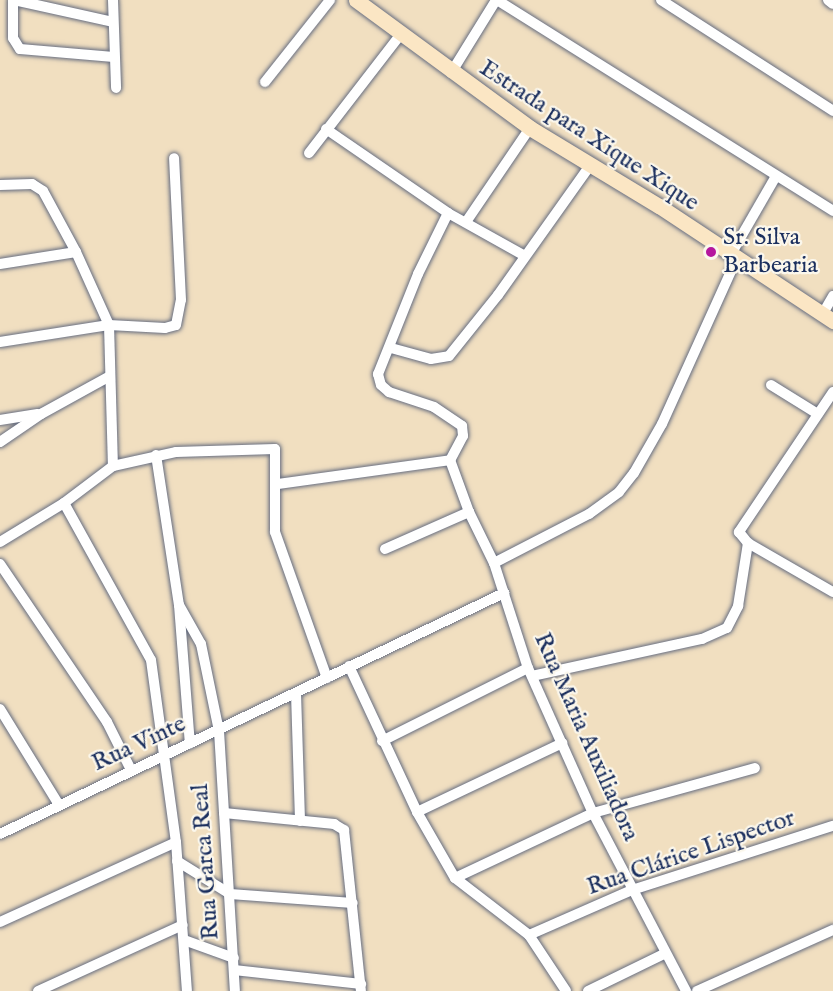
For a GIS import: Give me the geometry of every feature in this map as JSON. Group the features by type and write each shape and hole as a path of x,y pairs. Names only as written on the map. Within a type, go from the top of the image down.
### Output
{"street":[{"path":"113,22 14,0 13,38 20,49 114,57"},
{"path":"113,0 116,88"},
{"path":"264,82 330,0"},
{"name":"Estrada para Xique Xique","path":"356,0 451,74 530,128 591,164 828,318"},
{"path":"451,74 496,0 776,176 832,208"},
{"path":"661,0 833,111"},
{"path":"828,0 833,4"},
{"path":"309,153 401,34"},
{"path":"466,222 530,128"},
{"path":"326,129 448,213 525,256"},
{"path":"0,342 108,325 165,328 179,321 174,158"},
{"path":"391,348 431,359 448,356 525,256 591,164"},
{"path":"494,562 589,514 619,492 634,473 662,424 733,258 776,176"},
{"path":"0,185 32,184 42,191 76,252 108,325 108,377 113,466"},
{"path":"278,484 450,460 463,436 462,426 441,410 389,392 381,385 378,374 391,348 418,274 448,213"},
{"path":"0,264 76,252"},
{"path":"828,318 833,296"},
{"path":"0,442 41,414 108,377"},
{"path":"771,385 818,414"},
{"path":"833,392 739,530 748,543 833,592"},
{"path":"0,420 41,414"},
{"path":"0,542 64,503 113,466 156,455 262,448 277,451 278,484 275,532 327,678"},
{"path":"156,455 179,605 190,744"},
{"name":"Rua Maria Auxiliadora","path":"450,460 469,512 494,562 530,672 593,813 664,954 686,991"},
{"path":"64,503 151,660 176,842 187,991"},
{"path":"385,549 469,512"},
{"path":"382,741 530,672 702,639 727,628 738,606 748,543"},
{"path":"0,564 107,723 131,770"},
{"name":"Rua Vinte","path":"0,834 504,594"},
{"name":"Rua Garca Real","path":"179,605 201,644 219,731 235,991"},
{"path":"349,666 417,812 455,878 529,934 566,991"},
{"path":"296,693 300,821"},
{"path":"0,709 59,805"},
{"path":"417,812 562,743"},
{"path":"455,878 593,813 755,768"},
{"path":"224,813 339,825 346,834 361,987 234,970"},
{"name":"Rua Clárice Lispector","path":"529,934 632,890 833,826"},
{"path":"0,909 3,921 176,842"},
{"path":"177,861 230,894 353,903"},
{"path":"38,991 183,925"},
{"path":"697,991 833,930"},
{"path":"184,940 234,958"},
{"path":"588,991 664,954"}],"place":[{"name":"Sr. Silva Barbearia","path":"711,252"}]}
